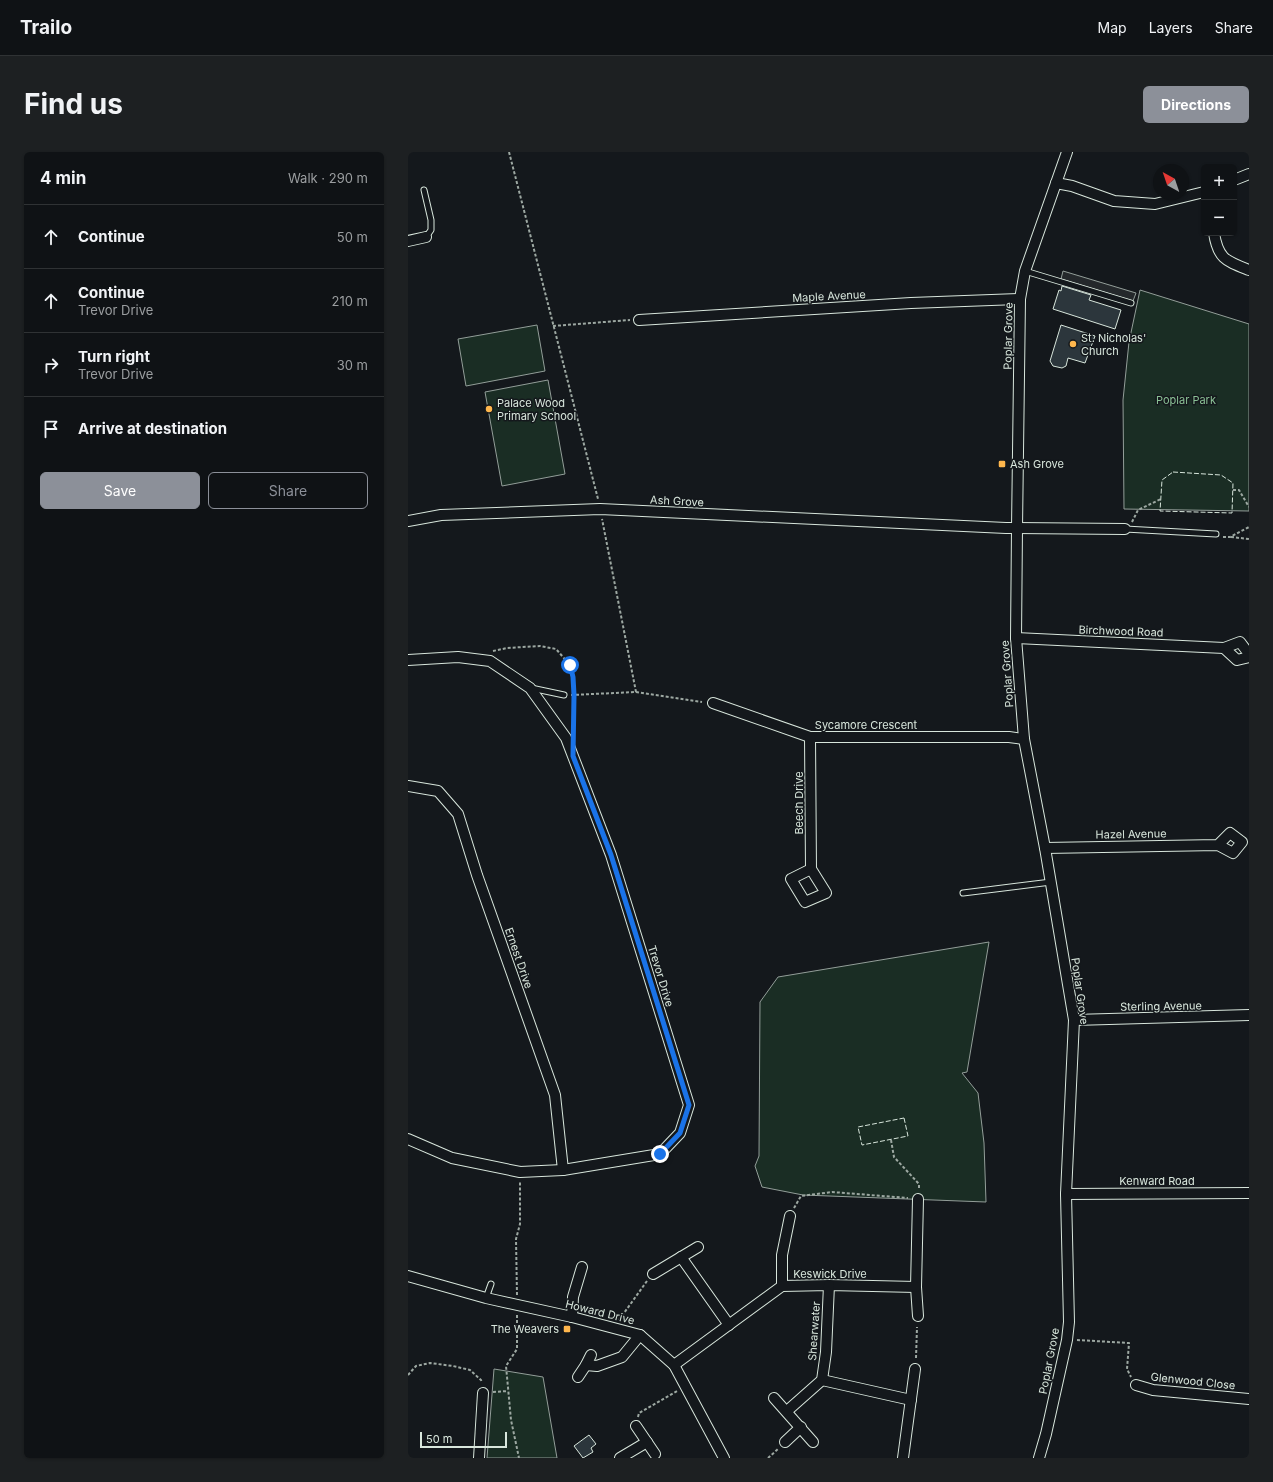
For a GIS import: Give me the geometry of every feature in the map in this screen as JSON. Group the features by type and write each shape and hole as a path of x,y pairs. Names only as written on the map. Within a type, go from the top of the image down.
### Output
{"street":[{"name":"Poplar Grove","path":"1038,1458 1046,1434 1067,1340 1066,1194 1074,1020 1045,848 1024,739 1016,638 1016,528 1020,299 1025,271 1067,152"},
{"path":"1237,179 1249,174"},
{"path":"1056,183 1072,186 1114,201 1155,204 1201,193"},
{"path":"1214,236 1216,247 1224,260 1249,270"},
{"path":"408,241 426,237"},
{"name":"Maple Avenue","path":"639,320 911,303 1020,299"},
{"name":"Ash Grove","path":"408,521 442,515 600,510 1016,528"},
{"path":"1016,528 1128,529"},
{"name":"Birchwood Road","path":"1016,638 1224,648 1240,642 1249,654"},
{"path":"1224,648 1237,660 1249,657"},
{"name":"Trevor Drive","path":"408,660 458,657 490,661 530,688 566,738 611,855 689,1105 680,1133 660,1154 563,1170 520,1172 452,1158 408,1139"},
{"name":"Sycamore Crescent","path":"713,703 810,737 1010,737 1024,739"},
{"name":"Beech Drive","path":"810,737 811,869"},
{"name":"Ernest Drive","path":"408,786 438,791 458,814 480,883 555,1095 563,1170"},
{"name":"Hazel Avenue","path":"1045,848 1218,845"},
{"name":"Sterling Avenue","path":"1074,1020 1249,1015"},
{"name":"Kenward Road","path":"1066,1194 1249,1193"},
{"path":"918,1199 916,1287 918,1316"},
{"path":"782,1286 782,1255 790,1216"},
{"path":"653,1274 698,1248"},
{"path":"681,1258 729,1325"},
{"path":"572,1317 573,1297 582,1267"},
{"name":"Howard Drive","path":"408,1276 486,1298 572,1317 640,1335 674,1366 724,1458"},
{"name":"Keswick Drive","path":"674,1366 782,1286 830,1284 916,1287"},
{"name":"Shearwater","path":"822,1380 826,1352 830,1284"},
{"path":"586,1365 596,1366 622,1357 640,1335"},
{"path":"578,1376 591,1355"},
{"path":"903,1458 916,1368"},
{"path":"787,1411 822,1380 911,1400"},
{"name":"Glenwood Close","path":"1136,1385 1153,1390 1249,1399"},
{"path":"479,1458 483,1393"},
{"path":"774,1398 813,1442"},
{"path":"636,1426 655,1454"},
{"path":"784,1442 801,1427"},
{"path":"620,1458 647,1442"}],"lane":[{"path":"424,190 431,220 431,230 426,237"},
{"path":"1025,271 1131,303"},
{"path":"1128,529 1216,534"},
{"path":"530,688 564,695"},
{"path":"963,893 1051,882"},
{"path":"486,1298 490,1284"}],"path":[{"path":"509,152 600,510 636,692"},
{"path":"553,326 639,320"},
{"path":"1232,490 1239,490 1249,507"},
{"path":"1128,529 1138,510 1161,499"},
{"path":"1230,537 1249,527"},
{"path":"1216,534 1249,539"},
{"path":"486,652 508,648 540,646 556,649 570,665 573,677 574,733"},
{"path":"564,695 636,692 713,703"},
{"path":"790,1216 801,1196 832,1192 918,1199 919,1184 894,1157 891,1140"},
{"path":"519,1458 508,1391 506,1366 517,1349 516,1238 520,1224 520,1172"},
{"path":"613,1328 653,1274"},
{"path":"916,1368 918,1316"},
{"path":"1067,1340 1129,1343 1127,1369 1136,1385"},
{"path":"408,1375 416,1366 430,1363 453,1366 470,1370 482,1380 483,1393 508,1391"},
{"path":"636,1426 639,1413 685,1386"},
{"path":"768,1458 784,1442"}],"green space":[{"name":"Poplar Park","path":"1140,290 1249,324 1249,511 1124,509 1123,400 1129,342"},
{"path":"537,325 545,371 466,386 458,339"},
{"path":"548,380 565,474 502,486 485,392"},
{"path":"989,942 967,1072 962,1073 978,1093 984,1143 986,1202 803,1195 762,1187 755,1166 759,1156 760,1002 778,977"},
{"path":"494,1369 543,1377 557,1458 487,1458"}],"shaded area":[{"path":"1063,271 1136,293 1133,301 1061,279"}],"building":[{"path":"1062,286 1091,295 1089,300 1121,310 1115,329 1053,309 1059,290 1061,291"},
{"name":"St. Nicholas' Church","path":"1061,325 1095,336 1085,363 1068,358 1066,366 1062,368 1053,366 1050,361"},
{"path":"589,1435 596,1444 591,1448 593,1452 583,1458 574,1446"}],"fence":[{"path":"1173,472 1221,475 1233,483 1232,513 1160,511 1162,480 1173,472"},
{"path":"904,1118 908,1136 862,1145 858,1127 904,1118"}],"place":[{"name":"St. Nicholas' Church","path":"1073,344"},
{"name":"Palace Wood Primary School","path":"489,409"},
{"name":"Ash Grove","path":"1002,464"},
{"name":"The Weavers","path":"567,1329"}],"route":[{"path":"570,665 573,677 574,695 573,756 611,855 689,1105 680,1133 660,1154"}]}
